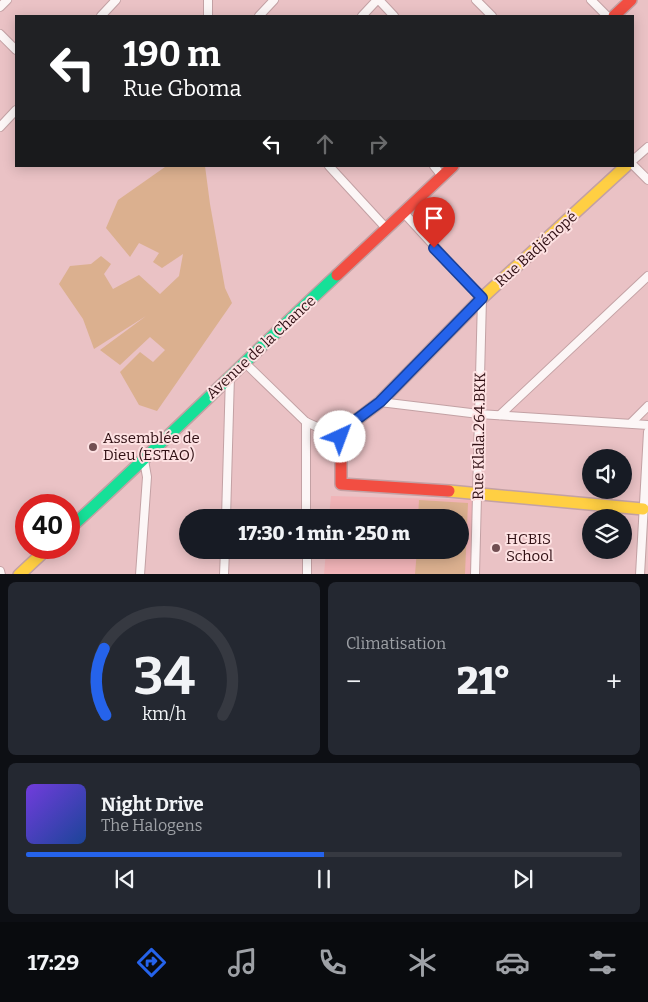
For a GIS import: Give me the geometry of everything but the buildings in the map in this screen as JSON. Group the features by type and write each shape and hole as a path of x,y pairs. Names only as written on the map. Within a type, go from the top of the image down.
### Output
{"street":[{"path":"0,7 6,0"},
{"path":"102,15 116,0"},
{"path":"208,0 208,15"},
{"path":"260,15 274,0"},
{"path":"363,15 378,0 393,15"},
{"path":"476,0 491,15"},
{"path":"590,0 606,15"},
{"path":"615,15 631,0"},
{"path":"0,34 15,49"},
{"path":"0,127 15,111"},
{"path":"634,160 648,147"},
{"path":"634,164 648,180"},
{"path":"330,167 386,228"},
{"path":"435,167 442,176"},
{"name":"Avenue de la Chance","path":"80,519 452,167"},
{"name":"Rue Badjénopé","path":"340,437 341,431 380,402 482,298 625,167"},
{"path":"404,213 482,298"},
{"path":"500,414 648,276"},
{"name":"Rue Klala.264.BKK","path":"476,574 482,298"},
{"path":"244,362 306,422 340,437 341,484 478,493 643,509"},
{"path":"226,509 230,376"},
{"path":"380,402 479,414 648,425"},
{"path":"631,423 648,406"},
{"path":"306,422 306,509"},
{"path":"640,574 648,432"},
{"path":"140,574 147,477 144,460"},
{"path":"19,574 36,559"},
{"path":"224,574 225,559"},
{"path":"307,559 307,574"}],"shaded area":[{"path":"165,167 205,167 225,288 232,303 157,411 139,405 120,372 140,352 153,362 165,350 150,337 120,365 100,350 146,316 94,349 83,319 59,284 70,266 91,264 101,256 111,264 104,274 113,289 139,275 160,294 179,276 183,254 162,268 153,262 159,253 139,243 130,257 106,228 118,200"},
{"path":"331,496 475,500 472,574 324,574 325,559 469,559 469,509 330,509"},
{"path":"419,500 468,503 468,509 418,509"},
{"path":"416,559 466,559 465,574 415,574"}],"traffic: fast":[{"path":"80,519 337,275"}],"traffic: slow":[{"path":"343,430 380,402 482,298 625,167"},
{"path":"449,491 643,509"},
{"path":"20,574 36,559"}],"traffic: jam":[{"path":"615,15 631,0"},
{"path":"337,275 452,167"},
{"path":"343,430 341,431 341,484 449,491"}],"place":[{"name":"Assemblée de Dieu (ESTAO)","path":"93,447"},
{"name":"HCBIS School","path":"496,548"}],"route":[{"path":"340,437 341,431 380,402 482,298 434,248"}]}
